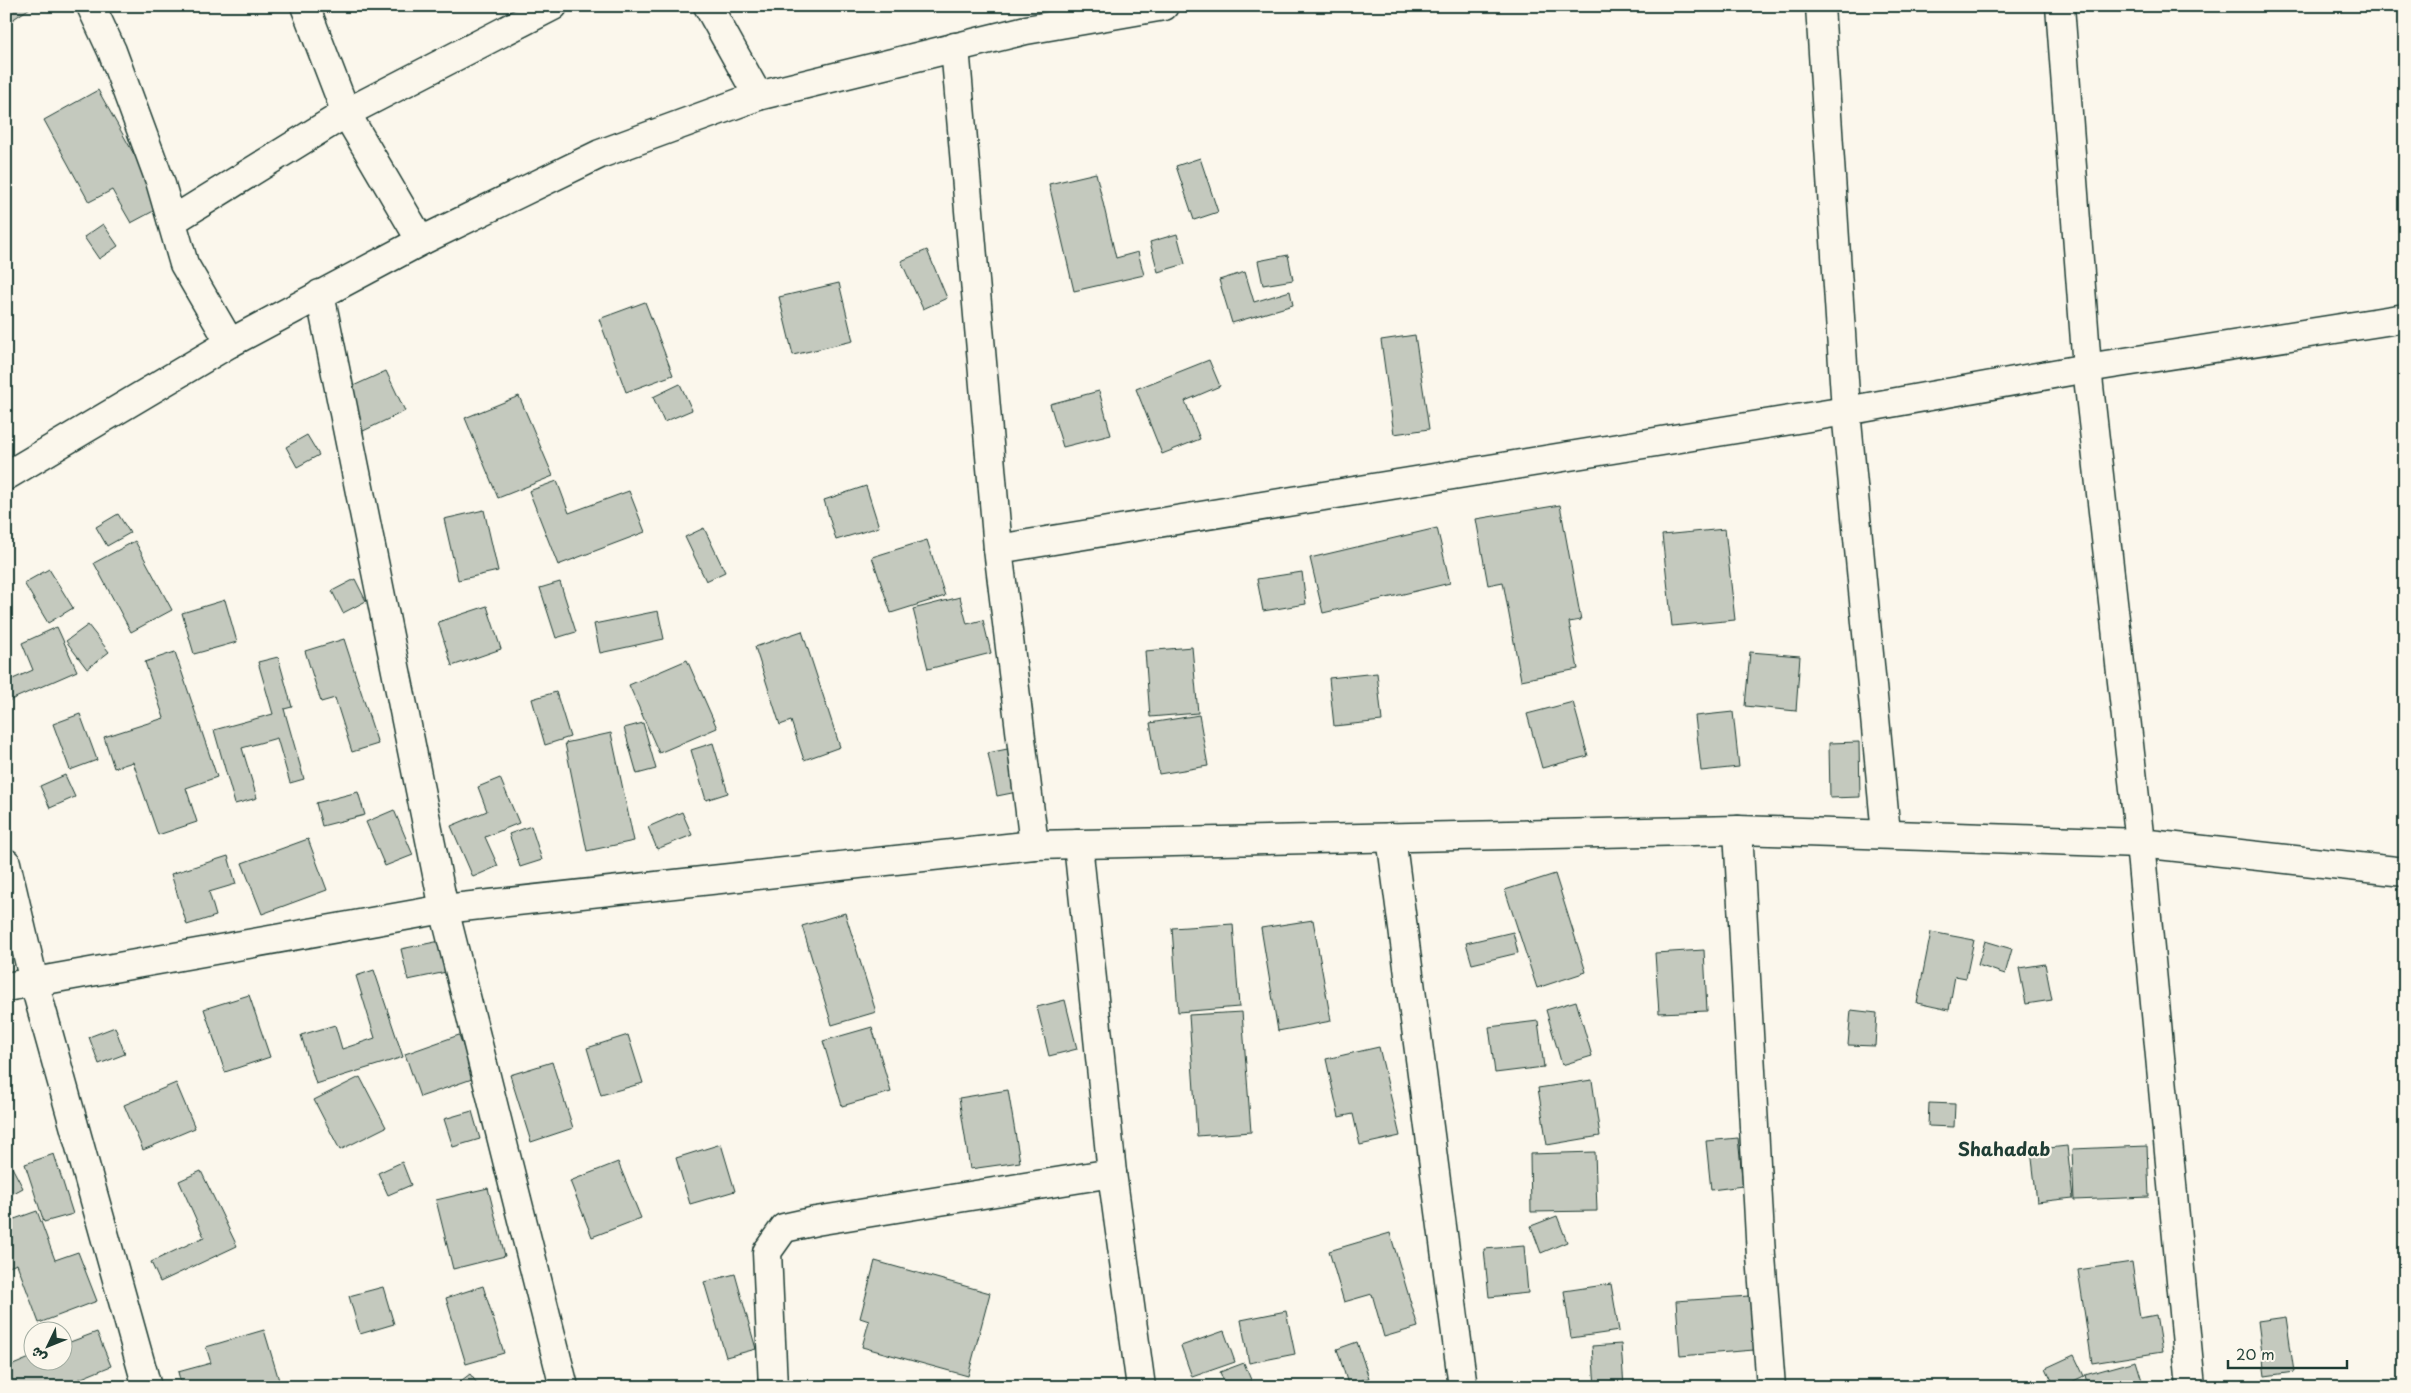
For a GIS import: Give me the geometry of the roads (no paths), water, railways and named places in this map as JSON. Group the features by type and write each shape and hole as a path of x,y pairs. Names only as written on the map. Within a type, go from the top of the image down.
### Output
{"street":[{"path":"91,6 112,51 160,181 184,264 230,343"},
{"path":"305,6 346,114 421,240"},
{"path":"172,221 346,114 553,6"},
{"path":"708,6 758,96"},
{"path":"6,476 230,343 320,294 421,240 600,154 758,96 1026,30 1118,10 1164,6"},
{"path":"1820,6 1846,411 1886,834"},
{"path":"2060,6 2087,368 2140,843 2191,1387"},
{"path":"955,46 998,549 1034,845"},
{"path":"320,294 444,909 564,1387"},
{"path":"998,549 1846,411 2087,368 2405,318"},
{"path":"6,987 444,909 1034,845 1738,830 2140,843 2405,872"},
{"path":"1738,830 1761,1256 1772,1387"},
{"path":"1391,837 1463,1387"},
{"path":"1078,844 1112,1173 1141,1387"},
{"path":"6,863 34,982 147,1387"},
{"path":"773,1387 767,1252 784,1228 816,1221 1112,1173"}],"district":[{"name":"Shahadab","path":"2004,1150"}]}
